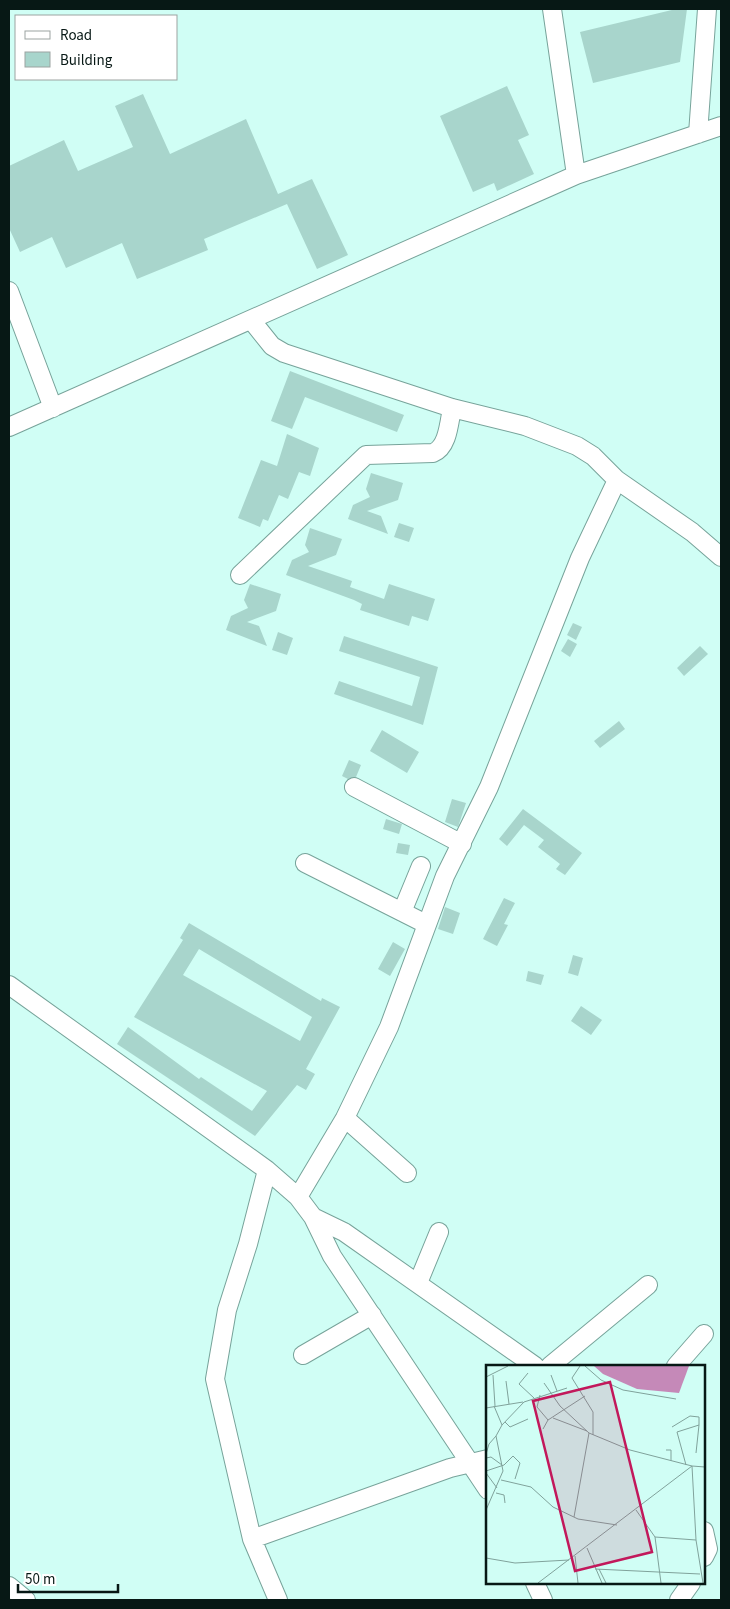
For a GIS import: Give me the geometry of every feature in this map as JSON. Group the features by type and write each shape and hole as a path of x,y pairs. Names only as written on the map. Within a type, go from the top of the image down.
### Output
{"street":[{"path":"552,9 576,175"},
{"path":"698,134 707,9"},
{"path":"9,427 252,321 576,175 721,126"},
{"path":"9,291 53,408"},
{"path":"252,321 272,346 284,353 452,408 525,426 560,438 593,456 617,480 692,532 721,557"},
{"path":"240,575 366,455 433,453 439,451 443,446 452,408"},
{"path":"298,1197 345,1118 389,1027 445,876 489,787 580,558 617,480"},
{"path":"354,786 462,844"},
{"path":"305,863 426,924"},
{"path":"402,912 421,866"},
{"path":"9,985 267,1170 298,1197 313,1216 332,1256 486,1487"},
{"path":"345,1118 407,1173"},
{"path":"267,1170 248,1244 227,1310 215,1379 252,1540 278,1600"},
{"path":"313,1216 344,1232 534,1365"},
{"path":"418,1284 439,1232"},
{"path":"551,1365 648,1285"},
{"path":"303,1355 372,1315"},
{"path":"677,1365 704,1334"},
{"path":"252,1540 450,1468 486,1459"},
{"path":"705,1535 708,1549 705,1555"},
{"path":"534,1584 542,1600"},
{"path":"679,1600 690,1584"},
{"path":"9,1586 26,1600"}],"building":[{"path":"676,9 687,9 680,62 593,83 580,32"},
{"path":"507,86 529,135 518,140 534,174 497,191 494,183 473,192 440,116"},
{"path":"143,94 170,154 246,119 278,194 312,179 348,255 317,269 287,204 204,239 208,250 137,279 122,243 66,268 52,237 20,252 9,228 9,166 64,140 78,171 133,147 115,106"},
{"path":"290,371 404,415 397,432 305,397 292,429 271,421"},
{"path":"287,434 319,448 310,476 299,472 288,499 279,495 268,521 263,519 260,527 238,518 261,460 277,466"},
{"path":"371,473 403,483 398,500 367,511 381,516 388,534 348,519 353,505 370,497 366,489"},
{"path":"399,523 414,528 409,542 394,537"},
{"path":"310,528 342,539 336,555 308,566 352,581 350,587 384,599 389,584 435,599 428,621 412,616 409,626 360,610 362,604 354,600 286,575 292,560 309,552 305,545"},
{"path":"250,584 281,594 276,611 247,622 259,626 267,646 226,630 231,616 248,608 244,600"},
{"path":"573,623 582,627 576,640 567,635"},
{"path":"278,632 293,638 287,655 272,650"},
{"path":"344,636 438,667 423,725 334,694 339,681 412,706 420,677 339,651"},
{"path":"568,639 577,644 570,657 561,651"},
{"path":"700,646 708,654 684,676 677,668"},
{"path":"619,721 625,729 600,748 594,741"},
{"path":"382,730 419,752 407,773 370,751"},
{"path":"349,760 361,765 356,777 348,779 342,776"},
{"path":"452,799 466,803 458,827 445,822"},
{"path":"523,809 582,853 565,875 556,869 560,864 538,847 544,840 524,825 507,846 499,839"},
{"path":"386,819 402,824 399,834 383,829"},
{"path":"398,843 410,845 408,855 396,853"},
{"path":"504,898 515,903 504,924 508,925 497,946 483,939"},
{"path":"445,907 460,913 453,934 438,929"},
{"path":"189,923 321,1001 322,998 340,1007 306,1069 315,1074 306,1090 297,1085 255,1136 117,1044 128,1027 199,1079 201,1077 252,1111 267,1091 134,1017 183,940 180,938","holes":["199,949 312,1017 300,1041 183,975"]},
{"path":"393,942 405,949 390,976 378,969"},
{"path":"573,955 583,958 578,976 568,973"},
{"path":"528,971 544,975 541,985 526,981"},
{"path":"581,1006 602,1020 591,1035 571,1021"}]}
